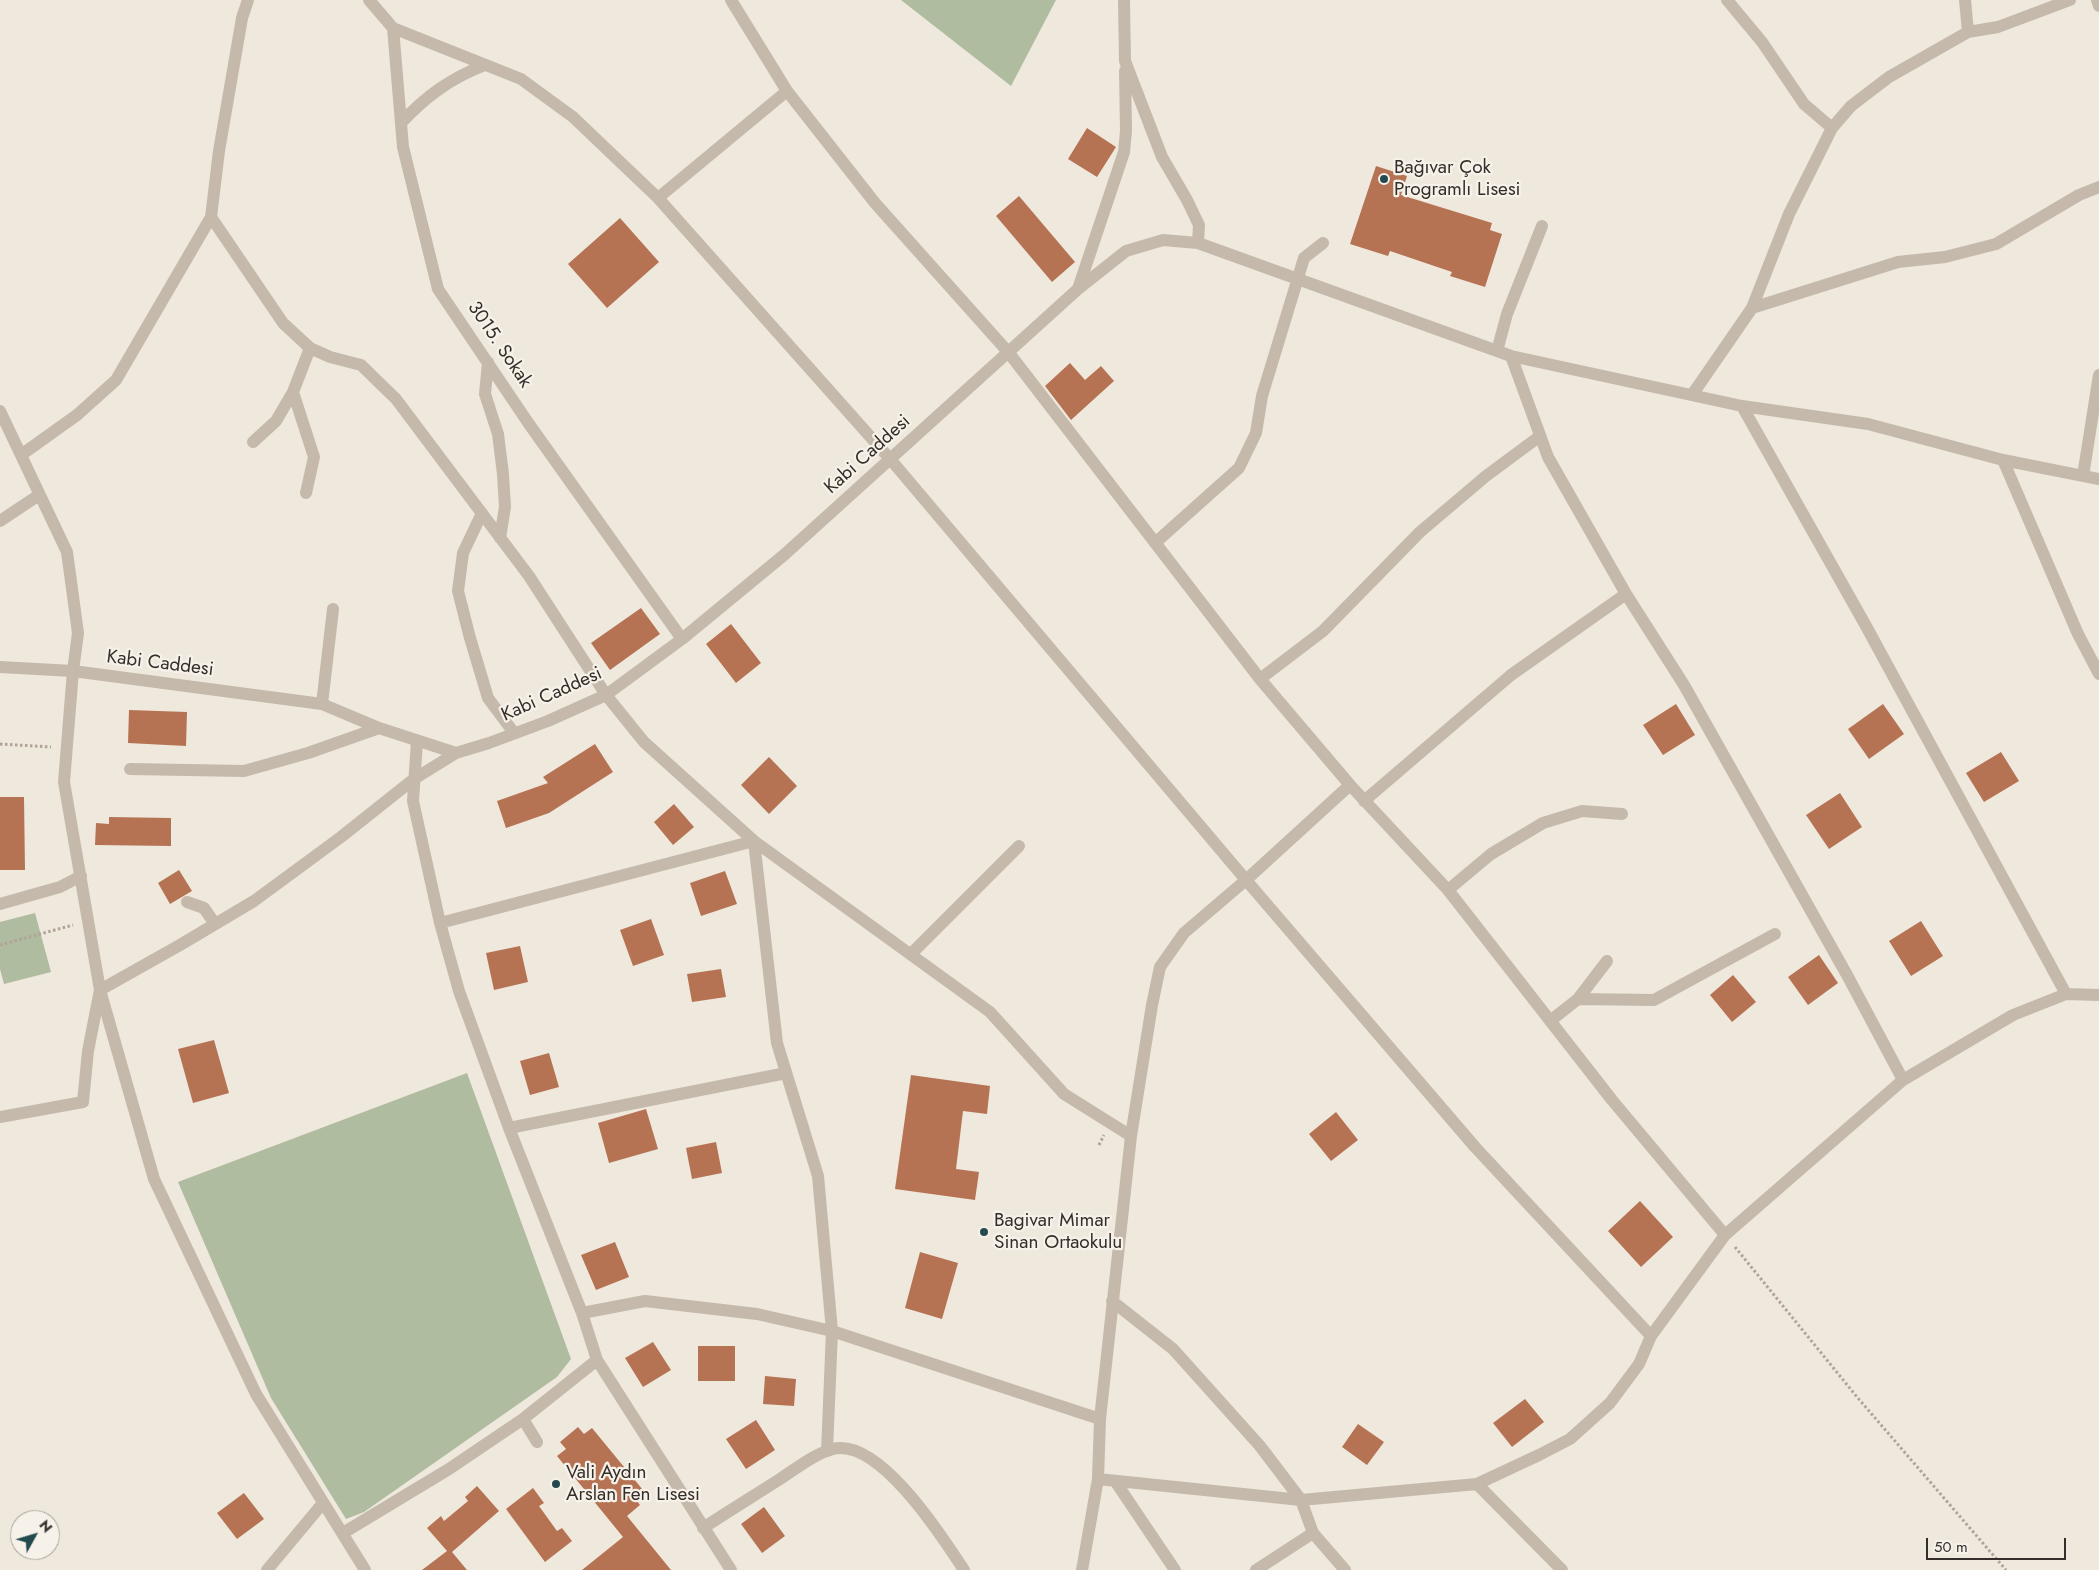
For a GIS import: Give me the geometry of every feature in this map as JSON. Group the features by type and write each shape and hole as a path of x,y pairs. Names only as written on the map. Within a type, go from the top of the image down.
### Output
{"street":[{"path":"20,455 77,415 116,380 211,217 219,151 242,18 248,0"},
{"path":"369,0 393,28 521,79 573,117 658,198 890,460 1246,880 1476,1147 1651,1336"},
{"path":"731,0 787,91 875,203 1009,353 1260,679 1364,801 1448,890 1612,1100 1725,1234"},
{"path":"1078,289 1124,152 1126,131 1124,0"},
{"path":"1727,0 1762,42 1804,104 1832,128"},
{"path":"1965,0 1968,32"},
{"path":"1692,395 1752,308 1789,214 1832,128 1851,106 1889,76 1968,32 1998,27 2070,0"},
{"path":"2097,0 2099,6"},
{"name":"3015. Sokak","path":"393,28 404,147 438,289 682,639"},
{"path":"1124,61 1162,157 1199,225 1198,243"},
{"path":"401,123 421,101 449,81 485,65"},
{"path":"658,198 787,91"},
{"path":"1752,308 1898,262 1945,257 1996,244 2079,195 2099,186"},
{"path":"211,217 283,323 310,348 330,357 360,365 396,399 529,576 606,695 644,742 754,840 990,1012 1064,1094 1131,1136"},
{"path":"1497,351 1508,314 1542,226"},
{"name":"Kabi Caddesi","path":"0,668 73,671 322,704 379,728 456,753 548,721 606,695 682,639 784,555 1078,289 1126,251 1163,240 1198,243 1510,356 1742,406 1868,424 2003,460 2099,479"},
{"path":"1155,543 1239,468 1256,433 1262,396 1304,258 1323,243"},
{"path":"253,442 276,421 293,392 310,348"},
{"path":"1510,356 1548,457 1626,594 1684,685 1847,975 1903,1080"},
{"path":"488,362 484,394 498,434 503,474 504,507 500,538"},
{"path":"2083,476 2099,375"},
{"path":"293,392 314,457 306,493"},
{"path":"1742,406 1870,635 2066,994"},
{"path":"0,412 67,552 78,633 64,782 100,990 154,1179 256,1394 365,1570"},
{"path":"1260,679 1323,630 1420,532 1486,476 1540,436"},
{"path":"2003,460 2078,634 2099,674"},
{"path":"0,520 40,495"},
{"path":"482,512 463,554 458,591 488,698 514,733"},
{"path":"1364,801 1511,675 1626,594"},
{"path":"322,704 333,608"},
{"path":"130,769 244,771 308,753 379,728"},
{"path":"417,740 413,801 440,923 459,991 509,1128 582,1314 597,1360 730,1570"},
{"path":"0,1117 83,1102 88,1051 100,990 254,901 414,779 456,753"},
{"path":"1082,1570 1098,1479 1100,1418 1131,1136 1160,967 1184,933 1246,880 1350,785"},
{"path":"1448,890 1491,854 1543,823 1582,811 1622,814"},
{"path":"440,923 754,840"},
{"path":"754,840 777,1043 818,1176 832,1331 827,1451"},
{"path":"911,954 1019,846"},
{"path":"0,904 60,887 81,876"},
{"path":"187,902 204,908 215,924"},
{"path":"1578,999 1654,1000 1775,934"},
{"path":"1550,1021 1578,999 1607,961"},
{"path":"1098,1479 1301,1500 1477,1484 1570,1439 1610,1403 1639,1364 1651,1336 1725,1234 1903,1080 2013,1015 2066,994 2099,995"},
{"path":"509,1128 786,1073"},
{"path":"582,1314 645,1302 756,1314 832,1331 1100,1418"},
{"path":"1112,1302 1173,1349 1260,1446 1301,1500 1313,1533 1345,1570"},
{"path":"343,1533 523,1419 597,1360"},
{"path":"523,1419 537,1442"},
{"path":"703,1528 812,1458 834,1448 852,1450 874,1459 889,1473 933,1523 964,1570"},
{"path":"1115,1481 1175,1570"},
{"path":"1477,1484 1562,1570"},
{"path":"267,1570 323,1503"},
{"path":"1256,1570 1313,1533"}],"path":[{"path":"0,744 67,746"},
{"path":"0,945 88,920"},
{"path":"1725,1234 1857,1397 2006,1570"}],"green space":[{"path":"901,0 1056,0 1011,86"},
{"path":"35,913 51,972 4,984 0,969 0,922"},
{"path":"467,1073 571,1359 557,1377 364,1512 346,1519 271,1398 178,1182"}],"building":[{"path":"1087,128 1116,147 1097,177 1068,159"},
{"path":"1376,166 1407,176 1401,195 1492,223 1490,230 1502,234 1485,287 1450,276 1452,272 1390,251 1388,256 1350,244"},
{"path":"1019,196 1075,262 1052,282 996,216"},
{"path":"620,218 659,262 607,308 568,264"},
{"path":"1070,363 1085,380 1101,366 1114,381 1071,420 1045,386"},
{"path":"641,608 660,634 610,670 591,643"},
{"path":"731,624 761,663 736,683 706,644"},
{"path":"1676,704 1695,735 1663,755 1643,725"},
{"path":"1883,704 1904,734 1869,759 1848,729"},
{"path":"129,710 187,712 186,746 128,743"},
{"path":"595,744 613,772 549,813 506,828 497,801 548,783 543,777"},
{"path":"2001,752 2019,781 1984,802 1966,773"},
{"path":"769,757 797,786 769,814 741,785"},
{"path":"1840,793 1862,827 1829,849 1806,815"},
{"path":"0,797 24,797 25,870 0,870"},
{"path":"674,804 694,827 673,845 654,822"},
{"path":"109,817 171,818 171,846 95,845 96,823 109,824"},
{"path":"179,870 192,891 170,904 158,883"},
{"path":"725,871 737,904 701,916 690,883"},
{"path":"651,919 664,955 633,966 620,930"},
{"path":"1921,921 1943,956 1911,976 1889,941"},
{"path":"520,946 528,982 494,990 486,953"},
{"path":"1819,955 1838,983 1808,1005 1788,977"},
{"path":"721,969 726,997 692,1002 687,974"},
{"path":"1733,975 1756,1002 1732,1022 1710,995"},
{"path":"214,1040 229,1093 193,1103 178,1049"},
{"path":"549,1053 559,1087 530,1095 520,1061"},
{"path":"911,1075 990,1086 987,1114 963,1111 956,1169 979,1172 975,1200 895,1189"},
{"path":"646,1109 658,1149 609,1163 598,1123"},
{"path":"1336,1112 1358,1140 1331,1161 1309,1134"},
{"path":"716,1142 722,1173 692,1179 686,1148"},
{"path":"1640,1201 1673,1237 1641,1267 1608,1231"},
{"path":"615,1242 629,1277 596,1290 581,1255"},
{"path":"920,1252 958,1263 942,1319 905,1308"},
{"path":"653,1342 671,1370 643,1387 625,1358"},
{"path":"698,1346 735,1346 735,1381 698,1381"},
{"path":"765,1376 796,1379 794,1406 763,1404"},
{"path":"1525,1399 1544,1422 1512,1447 1493,1423"},
{"path":"756,1420 775,1450 746,1469 726,1439"},
{"path":"1358,1424 1384,1442 1367,1465 1342,1447"},
{"path":"578,1427 584,1434 592,1428 643,1490 634,1497 640,1505 627,1516 671,1570 582,1570 623,1537 557,1456 566,1449 560,1442"},
{"path":"477,1486 499,1511 452,1552 467,1570 422,1570 447,1551 427,1528 441,1516 444,1521 468,1501 465,1497"},
{"path":"533,1488 544,1503 539,1506 557,1531 562,1528 572,1541 545,1562 506,1509"},
{"path":"244,1493 264,1519 237,1539 217,1513"},
{"path":"764,1507 785,1536 762,1553 741,1524"}],"place":[{"name":"Bağıvar Çok Programlı Lisesi","path":"1384,179"},
{"name":"Bagivar Mimar Sinan Ortaokulu","path":"984,1232"},
{"name":"Vali Aydın Arslan Fen Lisesi","path":"556,1484"}]}
